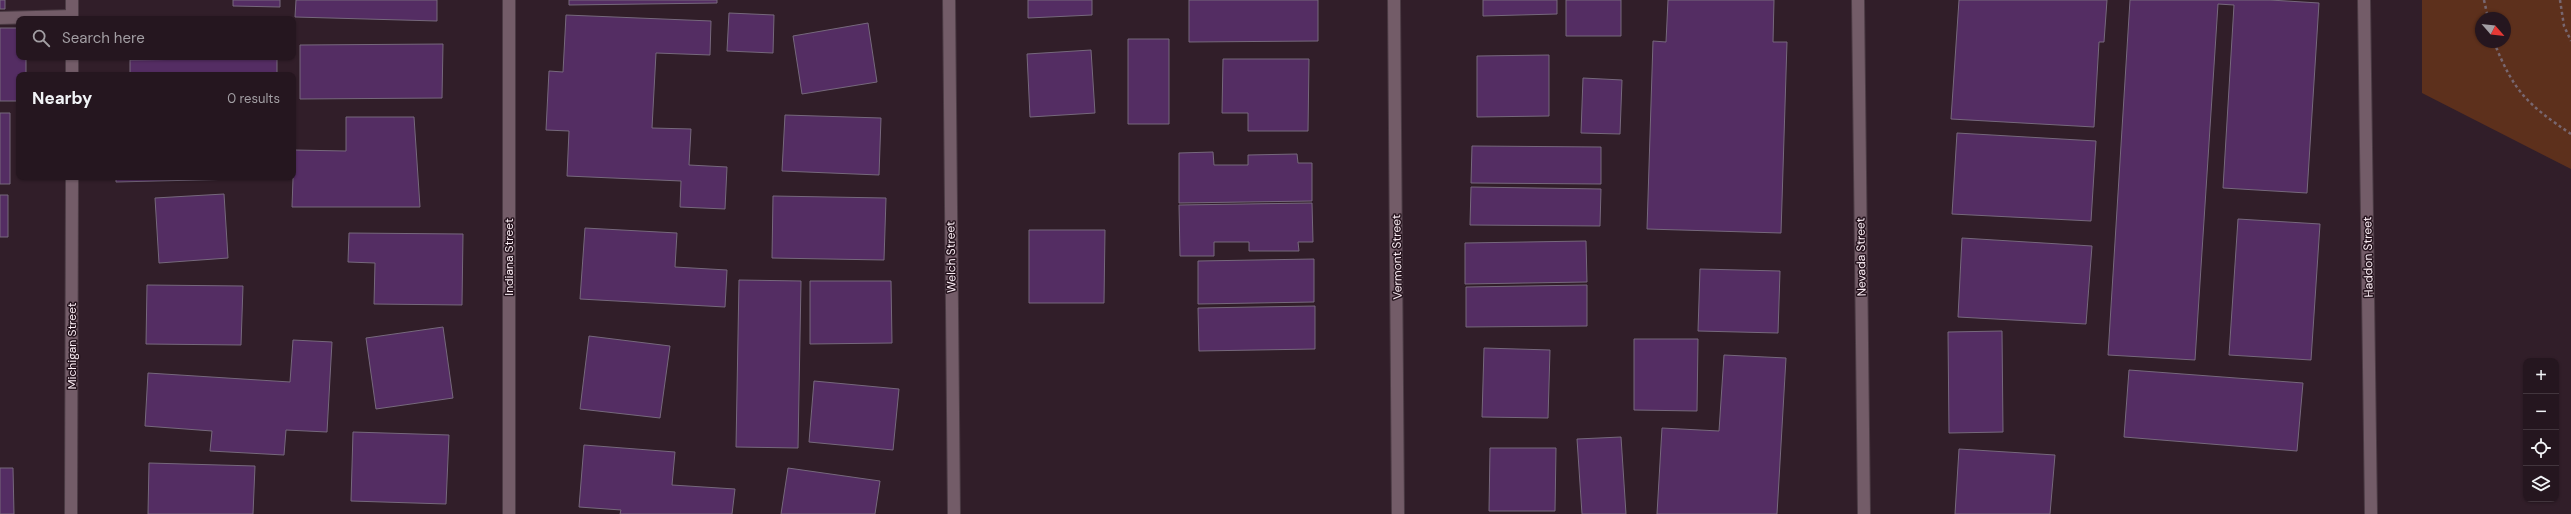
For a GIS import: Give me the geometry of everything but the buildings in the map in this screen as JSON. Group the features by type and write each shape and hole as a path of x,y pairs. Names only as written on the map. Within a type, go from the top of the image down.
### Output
{"street":[{"path":"72,0 72,16"},
{"name":"Indiana Street","path":"509,0 509,514"},
{"name":"Welch Street","path":"949,0 954,514"},
{"name":"Vermont Street","path":"1394,0 1398,514"},
{"name":"Nevada Street","path":"1858,0 1864,514"},
{"name":"Haddon Street","path":"2364,0 2371,514"},
{"path":"0,18 16,18"},
{"path":"72,60 72,72"},
{"name":"Michigan Street","path":"71,514 72,180"}],"path":[{"path":"2484,0 2487,12"},
{"path":"2560,0 2564,26 2571,40"},
{"path":"2496,48 2505,69 2522,96 2544,116 2571,134"}],"shaded area":[{"path":"2422,0 2571,0 2571,169 2422,93"}]}
